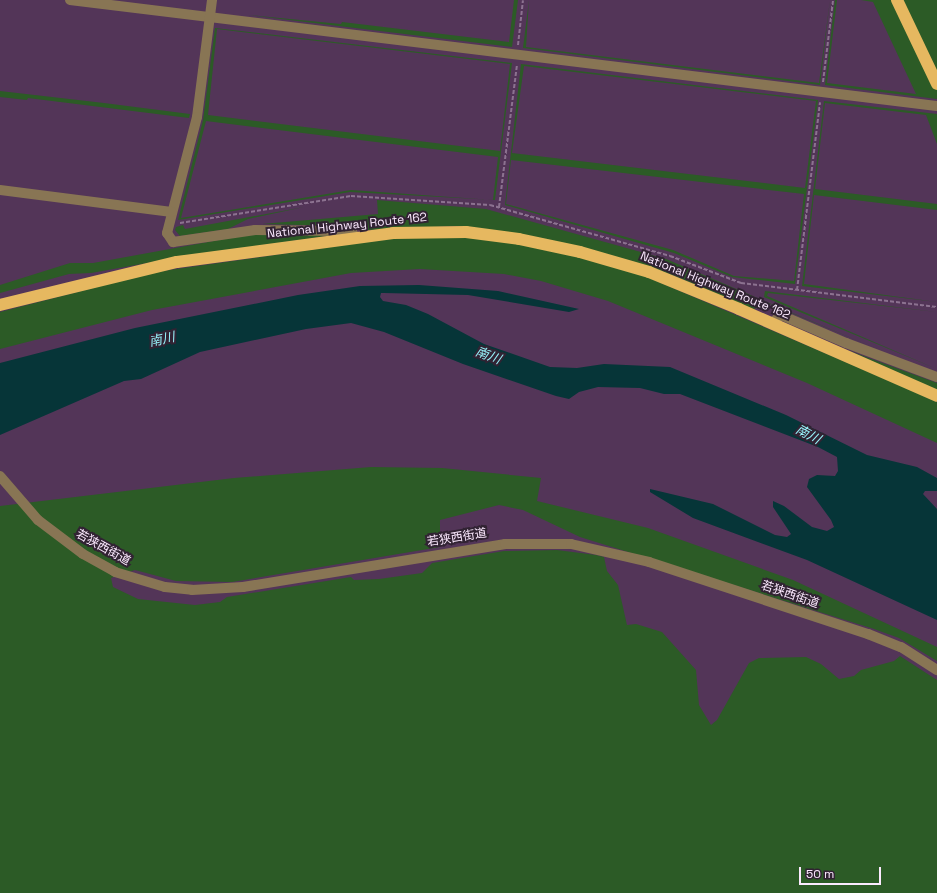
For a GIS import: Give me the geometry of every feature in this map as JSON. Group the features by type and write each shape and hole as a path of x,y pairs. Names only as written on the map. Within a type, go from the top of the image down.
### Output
{"highway":[{"path":"897,0 937,84"},
{"name":"National Highway Route 162","path":"0,305 156,266 355,237 440,231 519,239 580,252 649,272 772,323 937,396"}],"street":[{"path":"70,0 937,106"},
{"path":"212,0 197,117 167,233 173,242 255,230 338,231 352,232 355,237"},
{"path":"0,190 172,212"},
{"path":"772,323 781,315 846,343 937,377"},
{"name":"若狭西街道","path":"0,476 18,500 51,531 100,564 135,580 177,589 243,588 491,546 533,543 571,544 649,562 868,634 901,647 937,670"}],"path":[{"path":"499,207 523,0"},
{"path":"798,290 833,0"}],"green space":[{"path":"514,0 518,0 512,47 248,15 341,24 342,22 509,42"},
{"path":"529,0 526,47 819,83 830,0 820,85 523,48"},
{"path":"835,0 837,0 827,83 916,94 873,2 861,0 937,0 937,99 825,85"},
{"path":"215,28 512,63 495,200 493,200 498,157 206,121 181,218 351,190 486,199 350,192 178,220 203,120","holes":["217,29 510,64 500,151 208,115"]},
{"path":"521,64 818,100 795,284 732,277 674,253 505,205","holes":["524,66 816,101 805,188 512,153","511,160 804,194 794,281 734,276 673,250 506,204"]},
{"path":"0,91 190,114 189,118 28,98 27,100 0,97"},
{"path":"824,101 937,114 937,144 926,115 825,103 815,189 937,204 937,210 814,195 804,284 937,302 802,286"},
{"path":"377,200 486,209 666,259 875,348 770,304 753,309 675,276 632,261 530,236 457,226 369,230 339,226 262,224 378,214"},
{"path":"304,207 248,219 228,229 180,236 175,230 176,227 183,225 185,229"},
{"path":"258,233 334,235 175,258 91,273 69,274 0,293 0,285 70,263 93,263"},
{"path":"465,237 518,244 579,257 647,277 897,384 937,402 937,443 807,383 608,301 541,281 504,274 420,269 351,273 152,310 0,349 0,312 155,272 394,238"},
{"path":"765,291 937,312 768,293 767,296 937,369 764,297"},
{"path":"847,350 937,383 937,390"},
{"path":"371,467 442,468 541,478 537,501 648,528 793,580 937,647 937,661 899,638 874,629 580,537 523,510 499,505 440,520 440,547 232,582 176,581 135,570 111,578 113,587 138,599 195,605 220,602 227,597 351,577 354,580 379,579 422,573 432,563 504,551 557,550 596,555 604,557 607,571 618,585 627,625 636,624 662,632 696,670 699,705 711,725 717,720 749,663 759,658 806,657 821,664 839,679 854,676 861,670 894,661 900,656 937,680 937,893 0,893 0,506 234,478"}],"water":[{"name":"南川","path":"419,285 498,291 579,309 569,312 468,295 381,293 380,297 383,301 406,305 428,314 484,344 550,367 577,368 604,364 670,367 786,415 867,455 917,467 937,478 937,491 925,491 923,494 937,509 937,620 807,560 693,518 650,492 650,489 713,504 775,535 787,537 791,534 773,507 773,501 784,506 812,527 827,531 834,527 831,520 807,487 809,479 817,475 835,476 838,471 837,457 818,447 680,394 664,394 640,388 598,387 579,392 569,399 556,396 463,364 384,332 351,323 306,329 200,352 141,379 124,381 0,435 0,363 135,328 298,295 360,286"}]}
